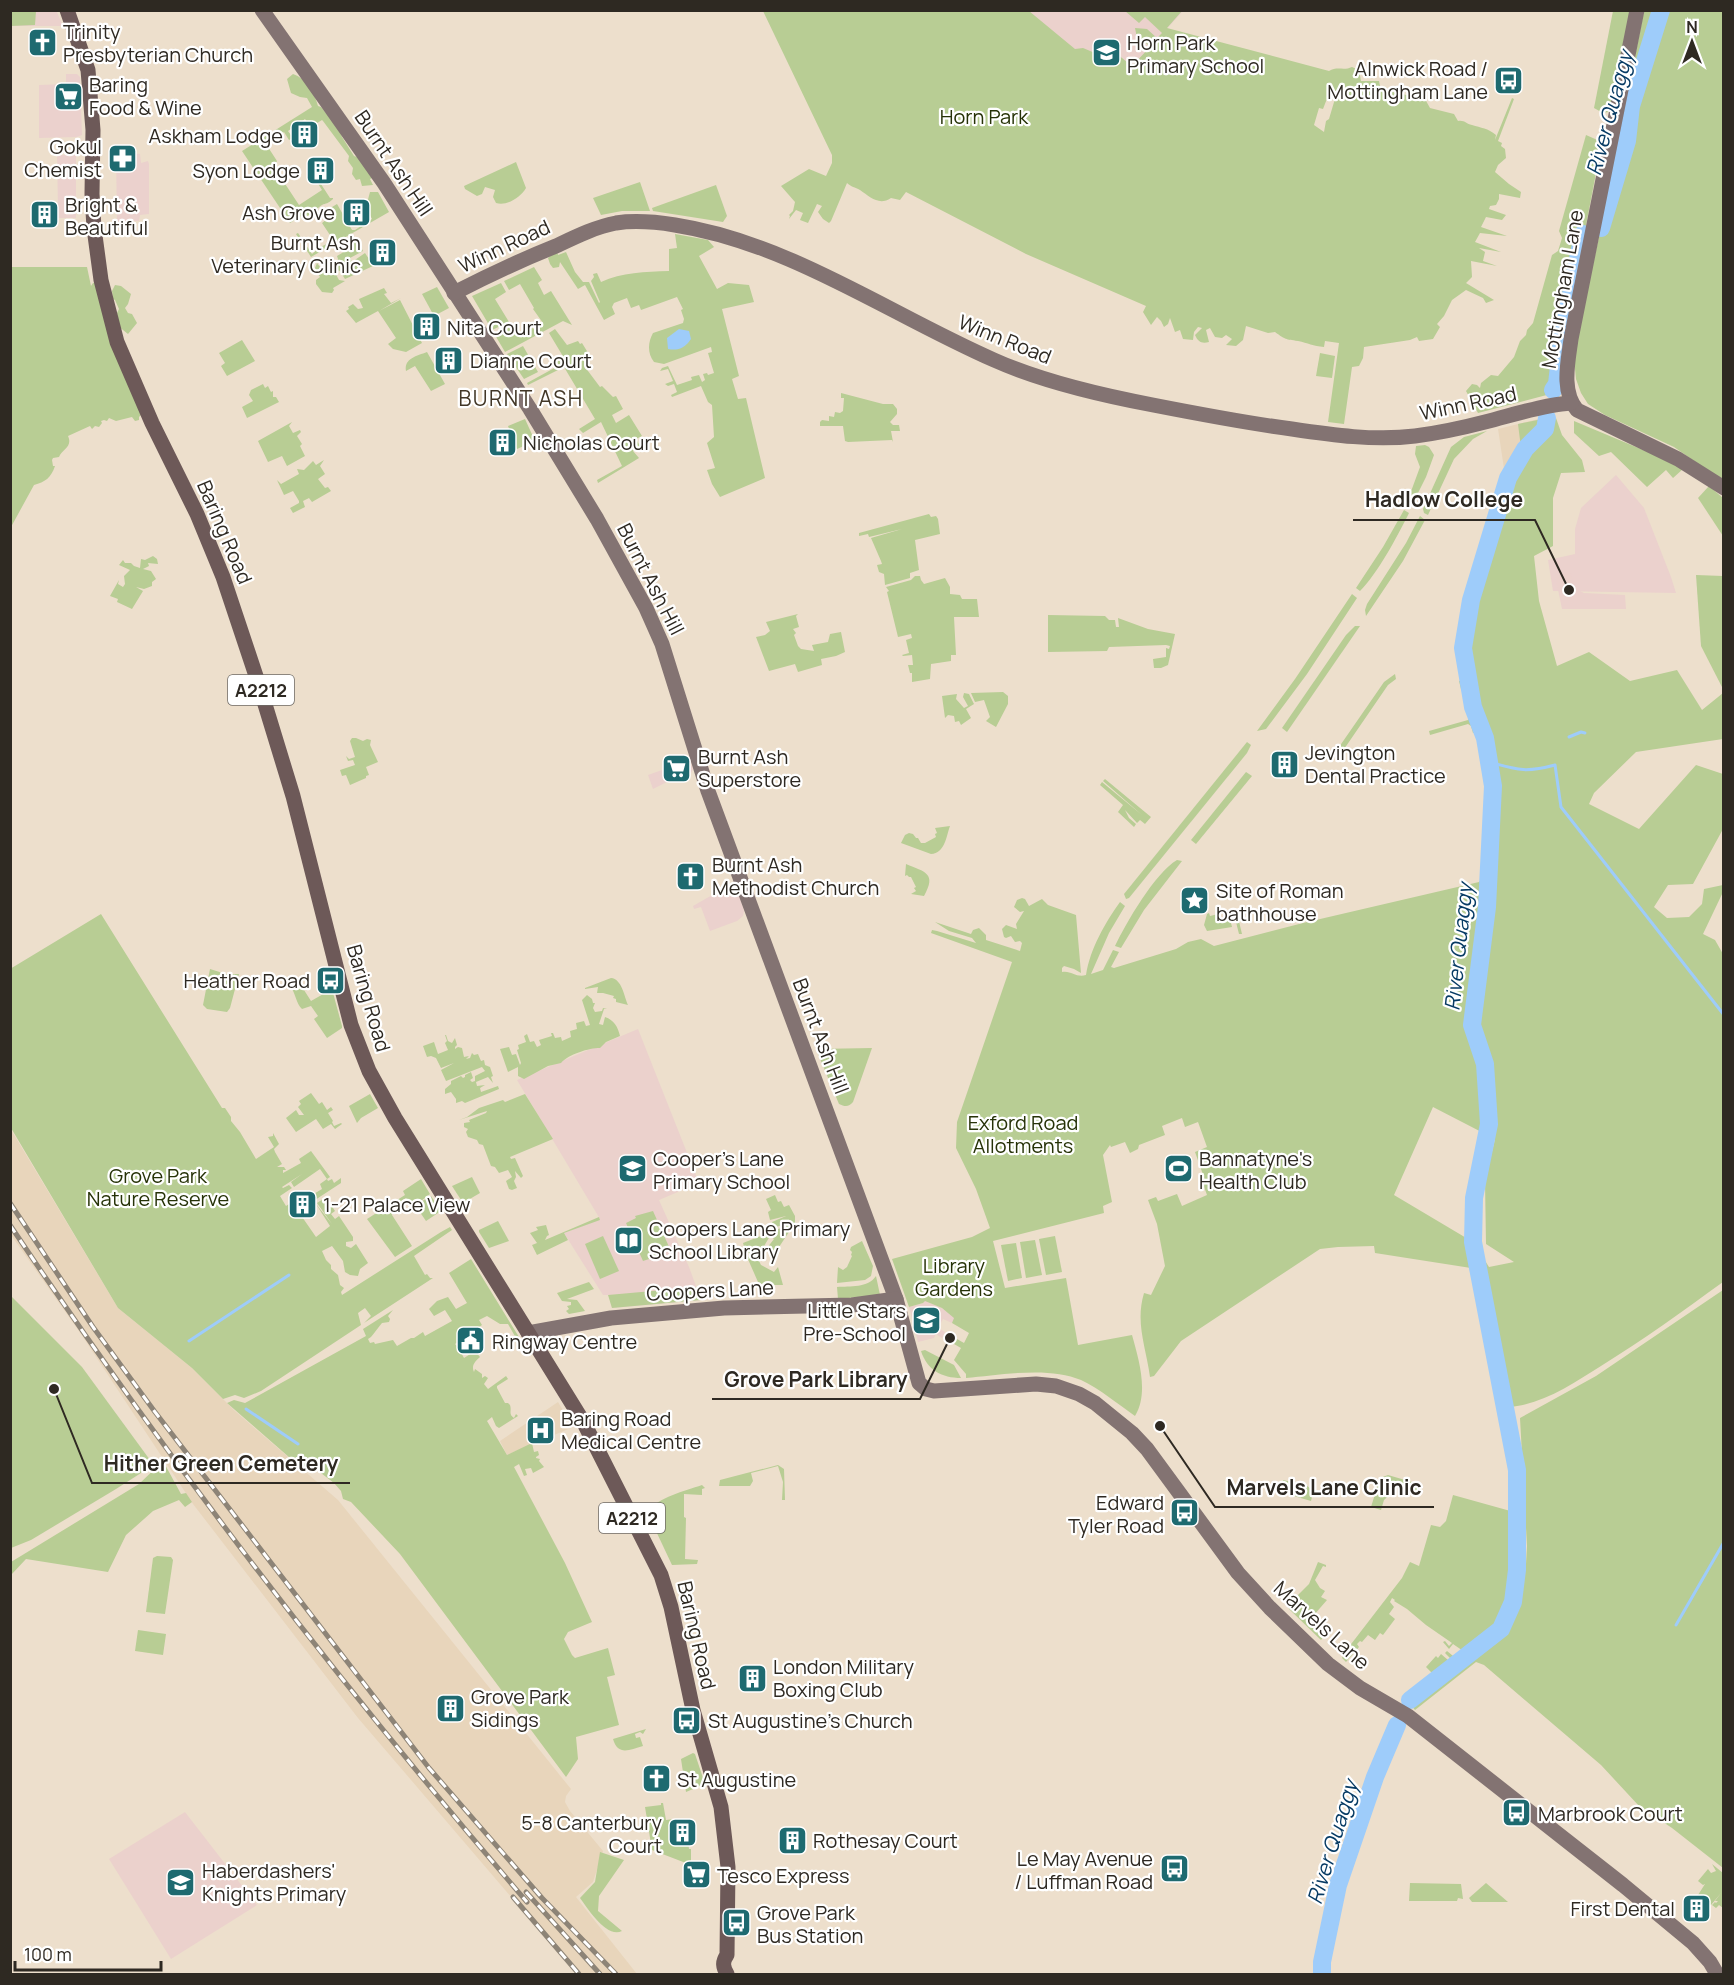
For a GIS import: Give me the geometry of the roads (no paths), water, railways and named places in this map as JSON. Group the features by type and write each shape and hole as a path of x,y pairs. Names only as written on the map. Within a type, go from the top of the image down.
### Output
{"main road":[{"name":"Baring Road","path":"67,10 88,70 93,130 94,228 101,280 117,342 152,423 197,514 223,577 293,796 354,1033 369,1071 386,1102 528,1333 555,1372 602,1456 652,1556 667,1593 690,1700 717,1791 724,1824 728,1867 726,1968"}],"street":[{"name":"Burnt Ash Hill","path":"262,10 384,183 564,464 654,624 708,791 896,1299 918,1383 926,1389"},
{"name":"Mottingham Lane","path":"1571,403 1567,377 1571,339 1637,10"},
{"name":"Winn Road","path":"454,293 487,276 599,228 620,222 655,222 709,231 748,243 791,260 949,340 999,362 1070,385 1150,405 1316,433 1395,437 1451,429 1571,403"},
{"path":"1571,403 1577,411 1678,459 1724,488"},
{"name":"Coopers Lane","path":"528,1333 615,1317 724,1308 852,1305 896,1299"},
{"name":"Marvels Lane","path":"926,1389 934,1391 1044,1384 1065,1389 1095,1403 1132,1433 1147,1449 1238,1573 1270,1608 1328,1664 1360,1688 1408,1716 1644,1902 1694,1943 1717,1974"}],"water":[{"path":"679,329 689,331 691,339 681,348 668,349 667,338"}],"waterway":[{"name":"River Quaggy","path":"1601,228 1627,141 1631,106 1661,10"},
{"name":"River Quaggy","path":"1553,390 1557,384 1562,339 1583,234"},
{"name":"River Quaggy","path":"1410,1700 1501,1629 1513,1602 1517,1570 1517,1470 1473,1242 1474,1198 1489,1124 1485,1064 1472,1025 1487,907 1493,786 1485,738 1473,707 1463,648 1471,600 1508,478 1525,449 1545,429 1547,418"},
{"path":"1569,737 1581,732 1585,733"},
{"path":"1489,762 1522,770 1555,765 1561,807 1724,1015"},
{"path":"189,1341 289,1275"},
{"path":"246,1409 298,1444"},
{"name":"River Quaggy","path":"1517,1537 1523,1544"},
{"path":"1676,1625 1724,1542"},
{"name":"River Quaggy","path":"1322,1974 1322,1962 1338,1885 1375,1777 1397,1725"}],"railway":[{"path":"10,1203 93,1327 155,1412 429,1768 542,1898 616,1974"},
{"path":"10,1225 131,1400 258,1571 390,1739 527,1902"},
{"path":"526,1892 600,1974"},
{"path":"513,1897 579,1974"}],"place":[{"name":"Trinity Presbyterian Church","path":"42,42"},
{"name":"Horn Park Primary School","path":"1106,53"},
{"name":"Alnwick Road / Mottingham Lane","path":"1509,80"},
{"name":"Baring Food & Wine","path":"68,96"},
{"name":"Askham Lodge","path":"304,135"},
{"name":"Gokul Chemist","path":"123,158"},
{"name":"Syon Lodge","path":"321,170"},
{"name":"Ash Grove","path":"356,212"},
{"name":"Bright & Beautiful","path":"44,215"},
{"name":"Burnt Ash Veterinary Clinic","path":"382,253"},
{"name":"Nita Court","path":"426,327"},
{"name":"Dianne Court","path":"449,360"},
{"name":"Nicholas Court","path":"502,442"},
{"name":"Hadlow College","path":"1569,590"},
{"name":"Jevington Dental Practice","path":"1284,764"},
{"name":"Burnt Ash Superstore","path":"677,768"},
{"name":"Burnt Ash Methodist Church","path":"691,876"},
{"name":"Site of Roman bathhouse","path":"1195,901"},
{"name":"Heather Road","path":"331,980"},
{"name":"Cooper's Lane Primary School","path":"632,1169"},
{"name":"Bannatyne's Health Club","path":"1178,1169"},
{"name":"1-21 Palace View","path":"302,1204"},
{"name":"Coopers Lane Primary School Library","path":"628,1240"},
{"name":"Little Stars Pre-School","path":"927,1321"},
{"name":"Grove Park Library","path":"950,1338"},
{"name":"Ringway Centre","path":"471,1341"},
{"name":"Hither Green Cemetery","path":"54,1389"},
{"name":"Marvels Lane Clinic","path":"1160,1426"},
{"name":"Baring Road Medical Centre","path":"540,1430"},
{"name":"Edward Tyler Road","path":"1185,1513"},
{"name":"London Military Boxing Club","path":"752,1678"},
{"name":"Grove Park Sidings","path":"450,1708"},
{"name":"St Augustine's Church","path":"687,1720"},
{"name":"St Augustine","path":"656,1779"},
{"name":"Marbrook Court","path":"1517,1813"},
{"name":"5-8 Canterbury Court","path":"683,1833"},
{"name":"Rothesay Court","path":"792,1840"},
{"name":"Le May Avenue / Luffman Road","path":"1174,1869"},
{"name":"Tesco Express","path":"696,1875"},
{"name":"Haberdashers' Knights Primary","path":"181,1882"},
{"name":"First Dental","path":"1696,1908"},
{"name":"Grove Park Bus Station","path":"736,1923"}],"district":[{"name":"BURNT ASH","path":"521,398"}],"park label":[{"name":"Horn Park","path":"984,116"},
{"name":"Exford Road Allotments","path":"1023,1134"},
{"name":"Grove Park Nature Reserve","path":"158,1186"},
{"name":"Library Gardens","path":"954,1276"}]}
